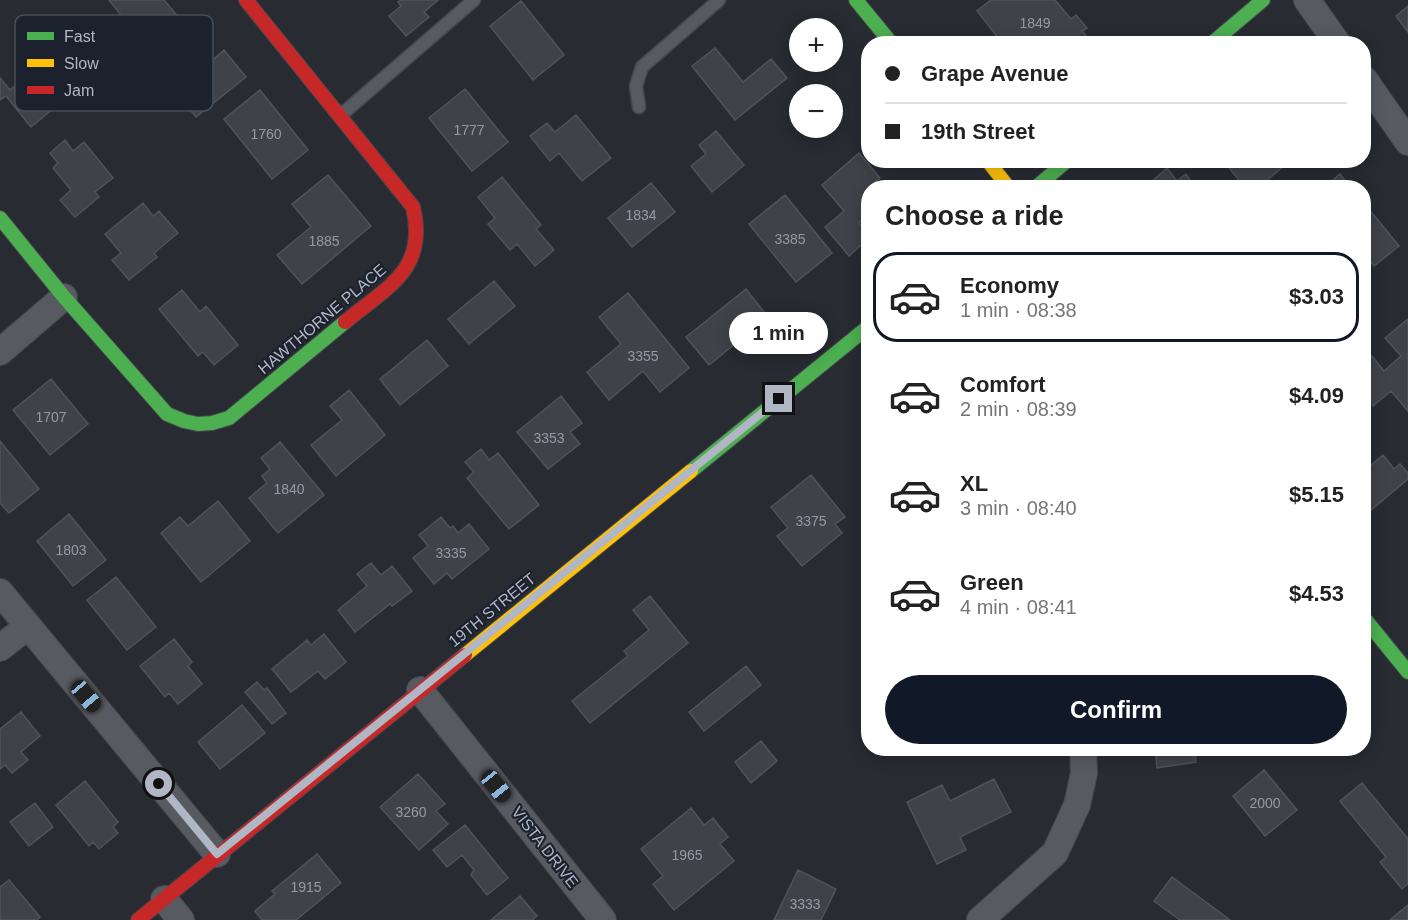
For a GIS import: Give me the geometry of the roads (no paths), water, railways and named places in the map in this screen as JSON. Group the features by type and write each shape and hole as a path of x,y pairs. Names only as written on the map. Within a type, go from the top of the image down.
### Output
{"street":[{"name":"HAWTHORNE PLACE","path":"0,218 64,297 167,414 187,423 209,425 229,418 404,273 417,248 418,229 413,207 246,0"},
{"path":"856,0 885,36"},
{"path":"1220,36 1263,0"},
{"path":"1307,0 1332,36"},
{"path":"1371,89 1408,142"},
{"path":"993,168 1003,180"},
{"path":"1044,180 1059,168"},
{"path":"0,352 64,297"},
{"name":"19TH STREET","path":"138,920 861,333"},
{"path":"0,592 217,854"},
{"path":"0,648 27,626"},
{"path":"1371,627 1408,672"},
{"name":"VISTA DRIVE","path":"420,690 603,920"},
{"path":"980,920 1055,853 1077,806 1084,773 1083,756"},
{"path":"164,899 181,920"}],"lane":[{"path":"340,116 474,0"},
{"path":"639,107 636,86 642,67 718,0"}]}
